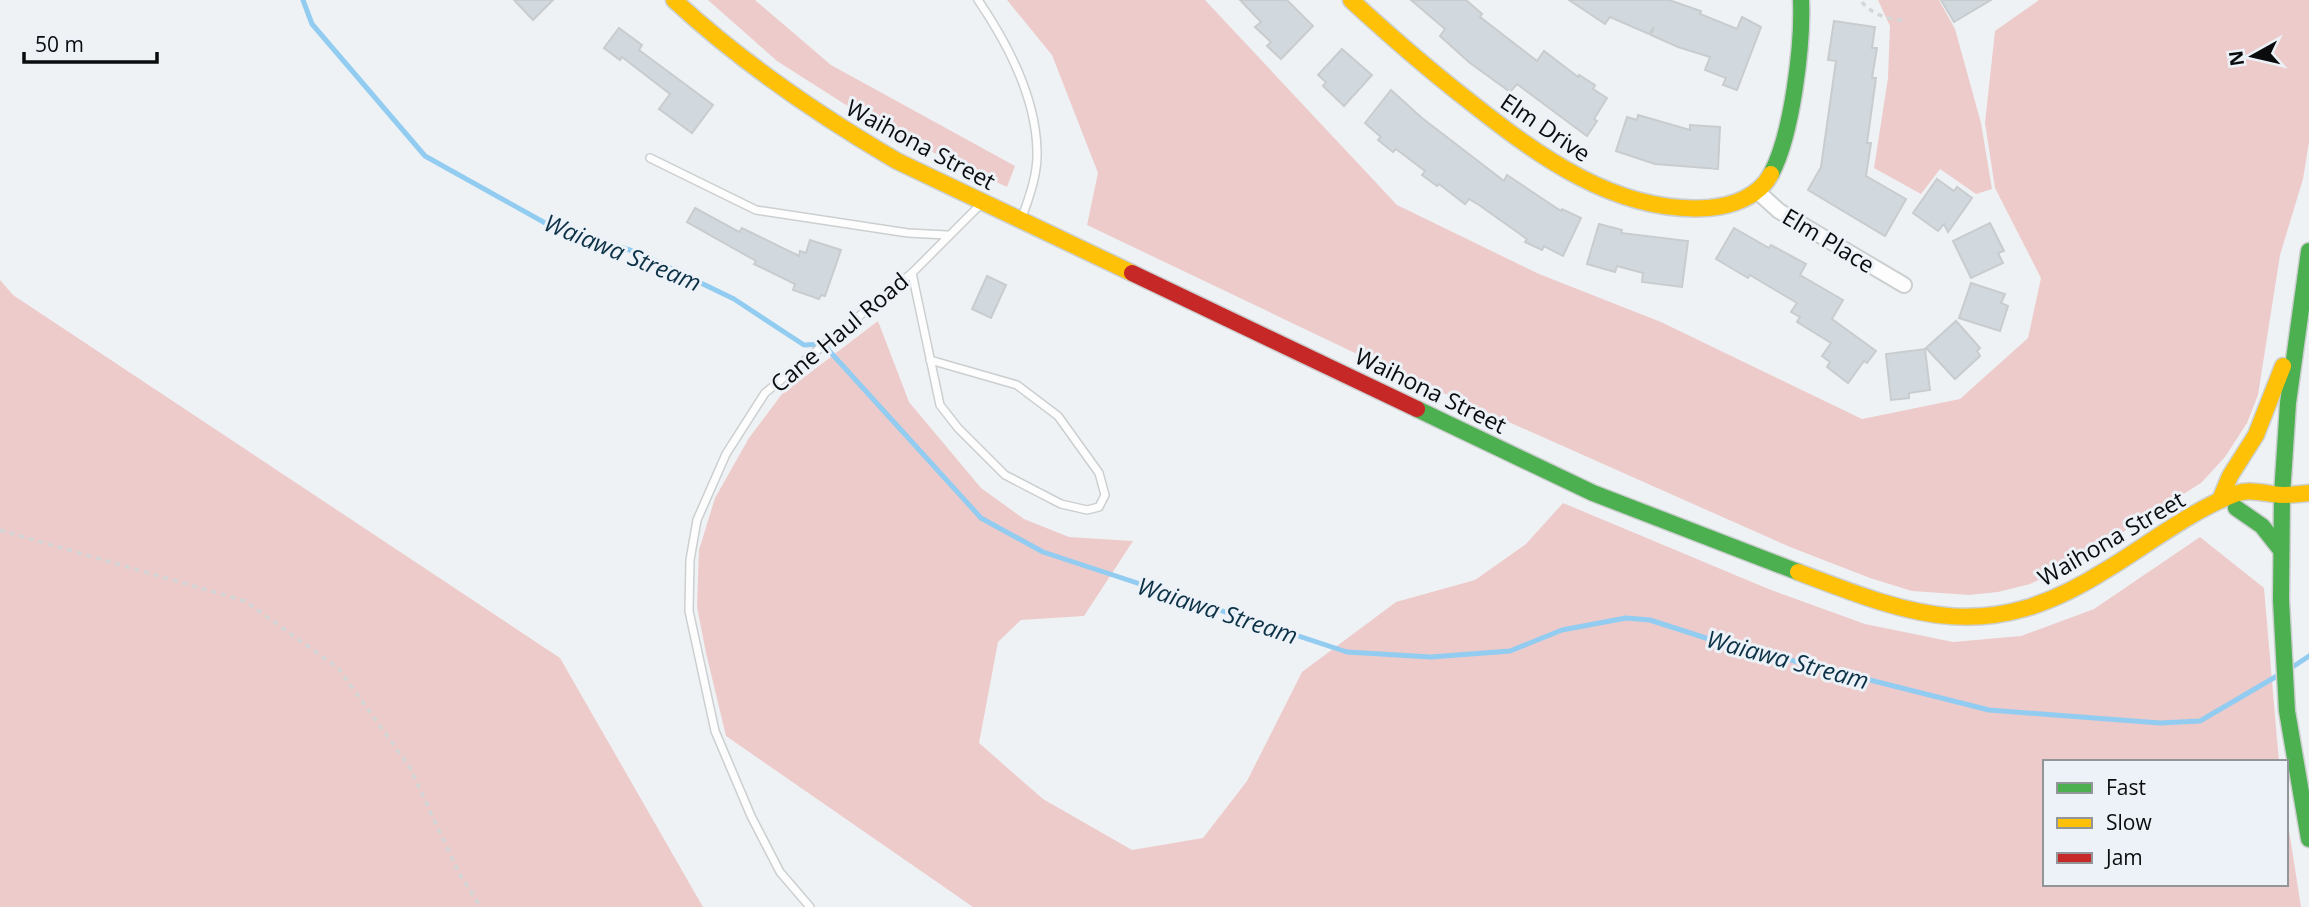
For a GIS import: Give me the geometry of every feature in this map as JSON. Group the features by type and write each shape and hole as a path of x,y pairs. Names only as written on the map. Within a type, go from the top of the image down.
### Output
{"main road":[{"name":"Waihona Street","path":"674,0 775,86 840,129 897,160 1593,493 1853,594 1912,612 1972,618 2002,615 2033,607 2080,586 2178,524 2236,494 2258,490 2282,495 2309,493"},
{"name":"Elm Drive","path":"1351,0 1440,80 1538,155 1578,178 1635,200 1695,208 1733,204 1758,192"},
{"path":"1758,192 1774,169 1784,145 1802,19 1801,0"},
{"path":"2309,251 2283,438 2280,550 2285,653 2309,839"},
{"path":"2215,505 2256,435 2296,333"},
{"name":"Waihona Street","path":"2215,505 2223,511 2260,505 2282,495"},
{"path":"2236,508 2263,525 2280,550"},
{"path":"2292,711 2309,766"}],"street":[{"name":"Elm Place","path":"1758,192 1779,211 1904,285"}],"lane":[{"path":"978,0 998,29 1019,75 1033,115 1038,153 1032,189 1020,220"},
{"path":"650,158 756,210 908,233 947,235"},
{"name":"Cane Haul Road","path":"810,907 780,872 751,816 715,731 689,611 691,561 697,520 726,454 765,393 912,273 947,235 983,202"},
{"path":"912,273 930,360 940,405 958,428 1005,475 1060,504 1087,510 1099,508 1105,495 1099,473 1058,416 1017,385 930,360"}],"path":[{"path":"1862,2 1872,11 1892,19 1906,20"},
{"path":"0,530 245,601 338,668 408,766 460,875 481,907"}],"shaded area":[{"path":"708,0 755,0 831,65 1015,166 1007,187 866,121 777,61"},
{"path":"1007,0 1205,0 1397,205 1539,274 1661,322 1862,419 1960,399 2028,338 2041,278 1995,188 1985,123 1995,31 2039,0 2309,0 2309,142 2303,179 2280,255 2258,395 2247,423 2225,457 2201,483 2069,566 2030,584 1998,592 1969,595 1912,591 1870,578 1790,547 1378,364 1087,225 1098,173 1052,55"},
{"path":"1878,0 1939,0 1955,29 1981,123 1992,189 1976,194 1940,169 1921,194 1874,168 1888,78 1890,26"},
{"path":"0,280 13,295 560,658 703,907 0,907"},
{"path":"878,321 909,402 981,488 1024,519 1069,537 1133,541 1084,616 1021,620 998,642 979,743 1043,799 1132,850 1203,838 1247,781 1302,672 1396,602 1475,580 1526,544 1563,503 1771,590 1865,624 1953,642 2021,636 2094,609 2200,537 2264,588 2279,760 2043,760 2043,886 2288,886 2288,824 2301,907 973,907 726,736 697,607 699,550 715,498 749,438 782,394"}],"building":[{"path":"514,0 553,0 533,20"},
{"path":"1240,0 1287,0 1313,26 1281,59 1267,46 1271,42 1255,27 1261,22"},
{"path":"1411,0 1466,0 1482,14 1480,17 1537,61 1544,51 1578,77 1579,75 1595,85 1593,89 1607,98 1587,136 1517,84 1510,92 1470,63 1440,36 1445,29"},
{"path":"1569,0 1669,0 1701,11 1700,14 1737,29 1742,17 1761,27 1737,90 1723,85 1726,78 1705,70 1710,57 1651,35 1654,27 1649,34 1610,17 1605,24"},
{"path":"1941,0 1991,0 1954,22"},
{"path":"1834,21 1875,27 1872,48 1877,48 1872,78 1876,78 1867,143 1871,143 1866,176 1906,199 1885,236 1808,190 1821,167 1836,61 1828,60"},
{"path":"619,28 642,45 639,50 713,105 692,133 659,109 670,94 622,57 620,60 604,48"},
{"path":"1342,49 1372,75 1344,106 1323,86 1326,82 1318,75"},
{"path":"1391,90 1422,118 1504,181 1507,175 1561,211 1562,209 1581,218 1563,256 1544,246 1542,250 1525,242 1527,239 1479,205 1469,199 1465,204 1439,184 1437,186 1422,175 1425,171 1396,149 1393,152 1378,140 1381,137 1365,123"},
{"path":"1638,115 1690,130 1690,125 1720,127 1718,169 1655,164 1616,151 1627,117 1637,120"},
{"path":"1937,179 1954,191 1957,187 1972,198 1948,232 1944,224 1938,231 1913,213"},
{"path":"695,208 739,232 742,228 799,256 800,251 806,253 810,240 841,250 825,296 821,295 819,299 793,290 795,284 754,264 756,261 687,222"},
{"path":"1990,223 2004,251 1998,253 2003,263 1971,278 1953,241"},
{"path":"1599,224 1622,230 1621,233 1688,241 1682,287 1642,282 1643,273 1617,266 1615,272 1587,264"},
{"path":"1734,228 1769,248 1771,245 1806,264 1800,275 1843,300 1832,319 1876,351 1867,363 1864,361 1848,383 1827,367 1830,362 1822,356 1831,343 1797,322 1800,317 1791,312 1797,303 1750,275 1748,278 1716,259"},
{"path":"987,276 1006,285 991,318 972,309"},
{"path":"1971,283 2005,294 2001,303 2008,306 2000,331 1959,318"},
{"path":"1956,321 1980,348 1977,351 1980,356 1955,379 1926,348"},
{"path":"1925,349 1930,390 1909,393 1909,398 1891,400 1886,354"}],"waterway":[{"name":"Waiawa Stream","path":"303,0 312,24 425,156 547,224 639,253 734,299 804,345 823,344 981,518 1043,552 1347,652 1431,657 1510,651 1562,630 1626,618 1650,620 1715,641 1989,710 2160,723 2200,721 2277,676"},
{"name":"Waiawa Stream","path":"2294,666 2309,656"}],"traffic: fast":[{"path":"1771,174 1785,137 1795,89 1801,0"},
{"path":"2282,495 2288,403 2309,251"},
{"path":"1417,409 1593,493 1798,572"},
{"path":"2282,495 2281,600 2287,711 2309,839"},
{"path":"2236,508 2262,526 2281,550"}],"traffic: slow":[{"path":"674,0 726,45 781,86 897,161 1132,273"},
{"path":"1351,0 1439,77 1522,141 1550,160 1610,191 1641,201 1674,207 1708,208 1744,199 1759,189 1771,174"},
{"path":"2220,500 2230,476 2256,435 2283,366"},
{"path":"1798,572 1880,602 1917,611 1953,616 1988,616 2025,608 2064,594 2186,519 2235,494 2247,491 2282,495 2309,493"}],"traffic: jam":[{"path":"1132,273 1417,409"}]}
